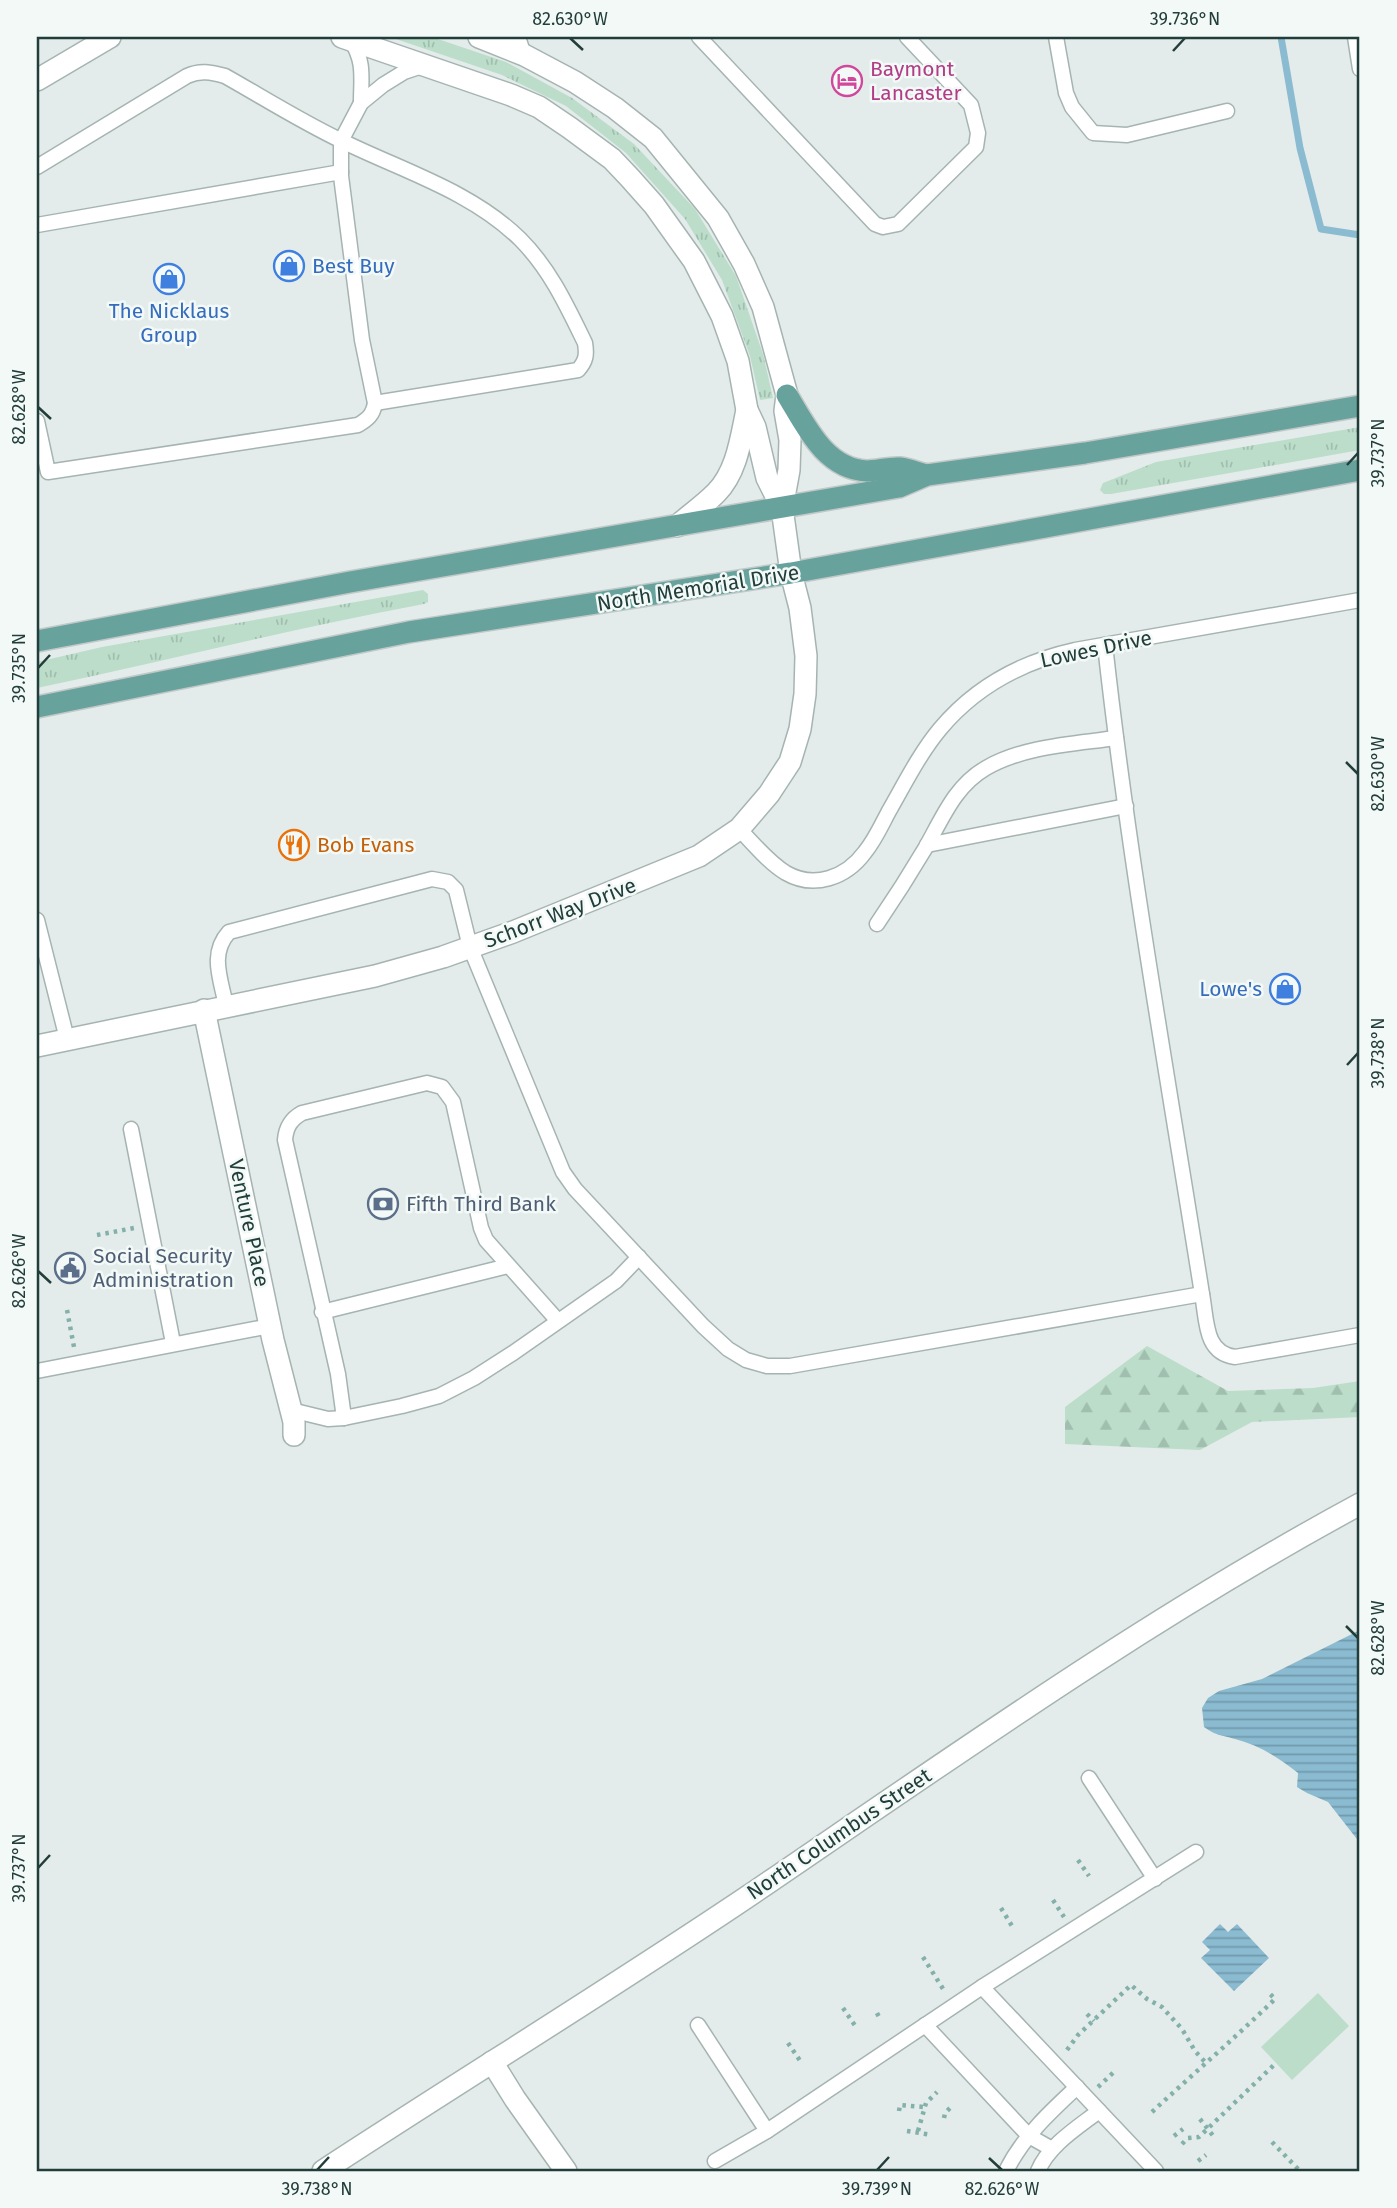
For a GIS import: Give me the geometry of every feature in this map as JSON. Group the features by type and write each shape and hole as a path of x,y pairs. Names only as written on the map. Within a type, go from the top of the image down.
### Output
{"main road":[{"path":"787,395 809,433 821,447 845,465 870,471 899,468 927,475"},
{"path":"37,642 337,584 899,487 927,475 1085,453 1360,406"},
{"name":"North Memorial Drive","path":"37,707 409,632 791,573 1360,470"}],"street":[{"path":"37,80 110,37"},
{"path":"479,37 521,46 615,108 653,138 718,218 754,285 770,329 787,395 785,411 789,470 782,508"},
{"path":"346,38 539,107 601,151 630,178 676,234 709,288 722,316 738,361 747,410 755,426 767,478 782,508"},
{"path":"677,526 718,492 729,475 739,447 747,410"},
{"name":"Schorr Way Drive","path":"37,1046 375,976 443,957 513,932 699,856 739,830 769,794 790,762 800,729 805,694 806,656 782,508"},
{"name":"Venture Place","path":"204,1010 270,1325 291,1410 294,1435"},
{"name":"North Columbus Street","path":"323,2171 723,1912 1160,1620 1297,1538 1360,1504"},
{"path":"492,2062 566,2171"}],"lane":[{"path":"699,37 874,224 883,228 898,223 976,147 978,133 971,105 906,37"},
{"path":"1056,37 1066,93 1072,107 1093,133 1127,135 1227,111"},
{"path":"1356,37 1360,41"},
{"path":"1356,37 1360,69"},
{"path":"346,38 359,54 362,66 361,103"},
{"path":"37,421 42,473 358,425 368,419 375,403 362,340 341,172 341,141 361,103 404,72 425,65"},
{"path":"37,167 196,72 207,71 225,76 341,141 452,191 488,213 520,239 550,275 585,343 587,354 584,363 578,370 375,403"},
{"path":"37,225 341,172"},
{"name":"Lowes Drive","path":"739,830 774,865 788,874 814,882 843,873 865,852 938,731 961,706 986,685 1018,668 1048,656 1360,600"},
{"path":"1105,645 1126,806 1210,1338 1216,1350 1225,1356 1236,1357 1360,1335"},
{"path":"877,924 900,891 953,796 970,779 988,767 1021,753 1116,738"},
{"path":"927,845 1126,806"},
{"path":"226,1006 217,960 220,942 229,932 432,879 448,882 456,890 470,947 563,1172 575,1189 703,1325 728,1349 746,1360 767,1366 790,1366 1202,1294"},
{"path":"37,920 67,1039"},
{"path":"37,981 52,976"},
{"path":"344,1418 338,1374 285,1140 289,1124 295,1117 313,1110 427,1083 442,1087 453,1102 486,1240 558,1321"},
{"path":"131,1129 173,1343"},
{"path":"291,1410 328,1419 344,1418 439,1395 474,1378 616,1281 639,1257"},
{"path":"322,1312 509,1266"},
{"path":"37,1371 270,1325"},
{"path":"1089,1777 1155,1879"},
{"path":"715,2161 1196,1852"},
{"path":"982,1987 1156,2171"},
{"path":"698,2025 767,2130"},
{"path":"925,2025 1029,2136 1052,2149"},
{"path":"1006,2171 1016,2152 1037,2124 1077,2087"},
{"path":"1038,2171 1043,2159 1052,2149 1099,2110"}],"path":[{"path":"97,1235 115,1232"},
{"path":"67,1310 70,1326"},
{"path":"1078,1860 1089,1877"},
{"path":"1001,1908 1012,1926"},
{"path":"923,1957 954,2006"},
{"path":"1054,2063 1131,1985 1147,1999 1162,2007 1182,2029 1205,2062"},
{"path":"1152,2112 1205,2062 1227,2046 1275,1999 1270,1994"},
{"path":"843,2008 856,2027"},
{"path":"1087,2014 1094,2021"},
{"path":"788,2043 801,2062"},
{"path":"1182,2144 1188,2138 1199,2137 1276,2063"},
{"path":"918,2131 924,2106 937,2092"},
{"path":"899,2112 900,2105 924,2106"},
{"path":"944,2118 951,2107"},
{"path":"1200,2119 1214,2137"},
{"path":"1174,2136 1183,2129"},
{"path":"907,2131 932,2135"},
{"path":"1272,2142 1300,2171"},
{"path":"1198,2161 1206,2155"}],"green space":[{"path":"390,37 432,37 506,62 572,98 634,144 695,209 736,276 763,354 773,398 760,400 750,356 722,280 685,219 626,153 566,106 502,75"},
{"path":"1360,427 1360,450 1111,494 1104,494 1100,490 1103,483 1156,462"},
{"path":"423,590 428,594 428,602 424,604 37,688 37,662 102,647"},
{"path":"1147,1346 1228,1391 1313,1388 1360,1381 1360,1417 1252,1422 1200,1450 1065,1444 1065,1407"},
{"path":"1318,1993 1349,2026 1292,2080 1261,2047"}],"water":[{"path":"1360,1630 1360,1843 1328,1802 1297,1787 1298,1773 1291,1767 1260,1748 1216,1734 1204,1727 1202,1708 1208,1698 1219,1691 1262,1679"},
{"path":"1220,1924 1228,1932 1237,1924 1269,1958 1234,1991 1201,1958 1210,1950 1202,1942"}],"waterway":[{"path":"1281,37 1300,148 1321,229 1360,235"}],"place":[{"name":"Baymont Lancaster","path":"847,81"},
{"name":"Best Buy","path":"289,266"},
{"name":"The Nicklaus Group","path":"169,279"},
{"name":"Bob Evans","path":"294,845"},
{"name":"Lowe's","path":"1285,989"},
{"name":"Fifth Third Bank","path":"383,1204"},
{"name":"Social Security Administration","path":"70,1268"}]}
